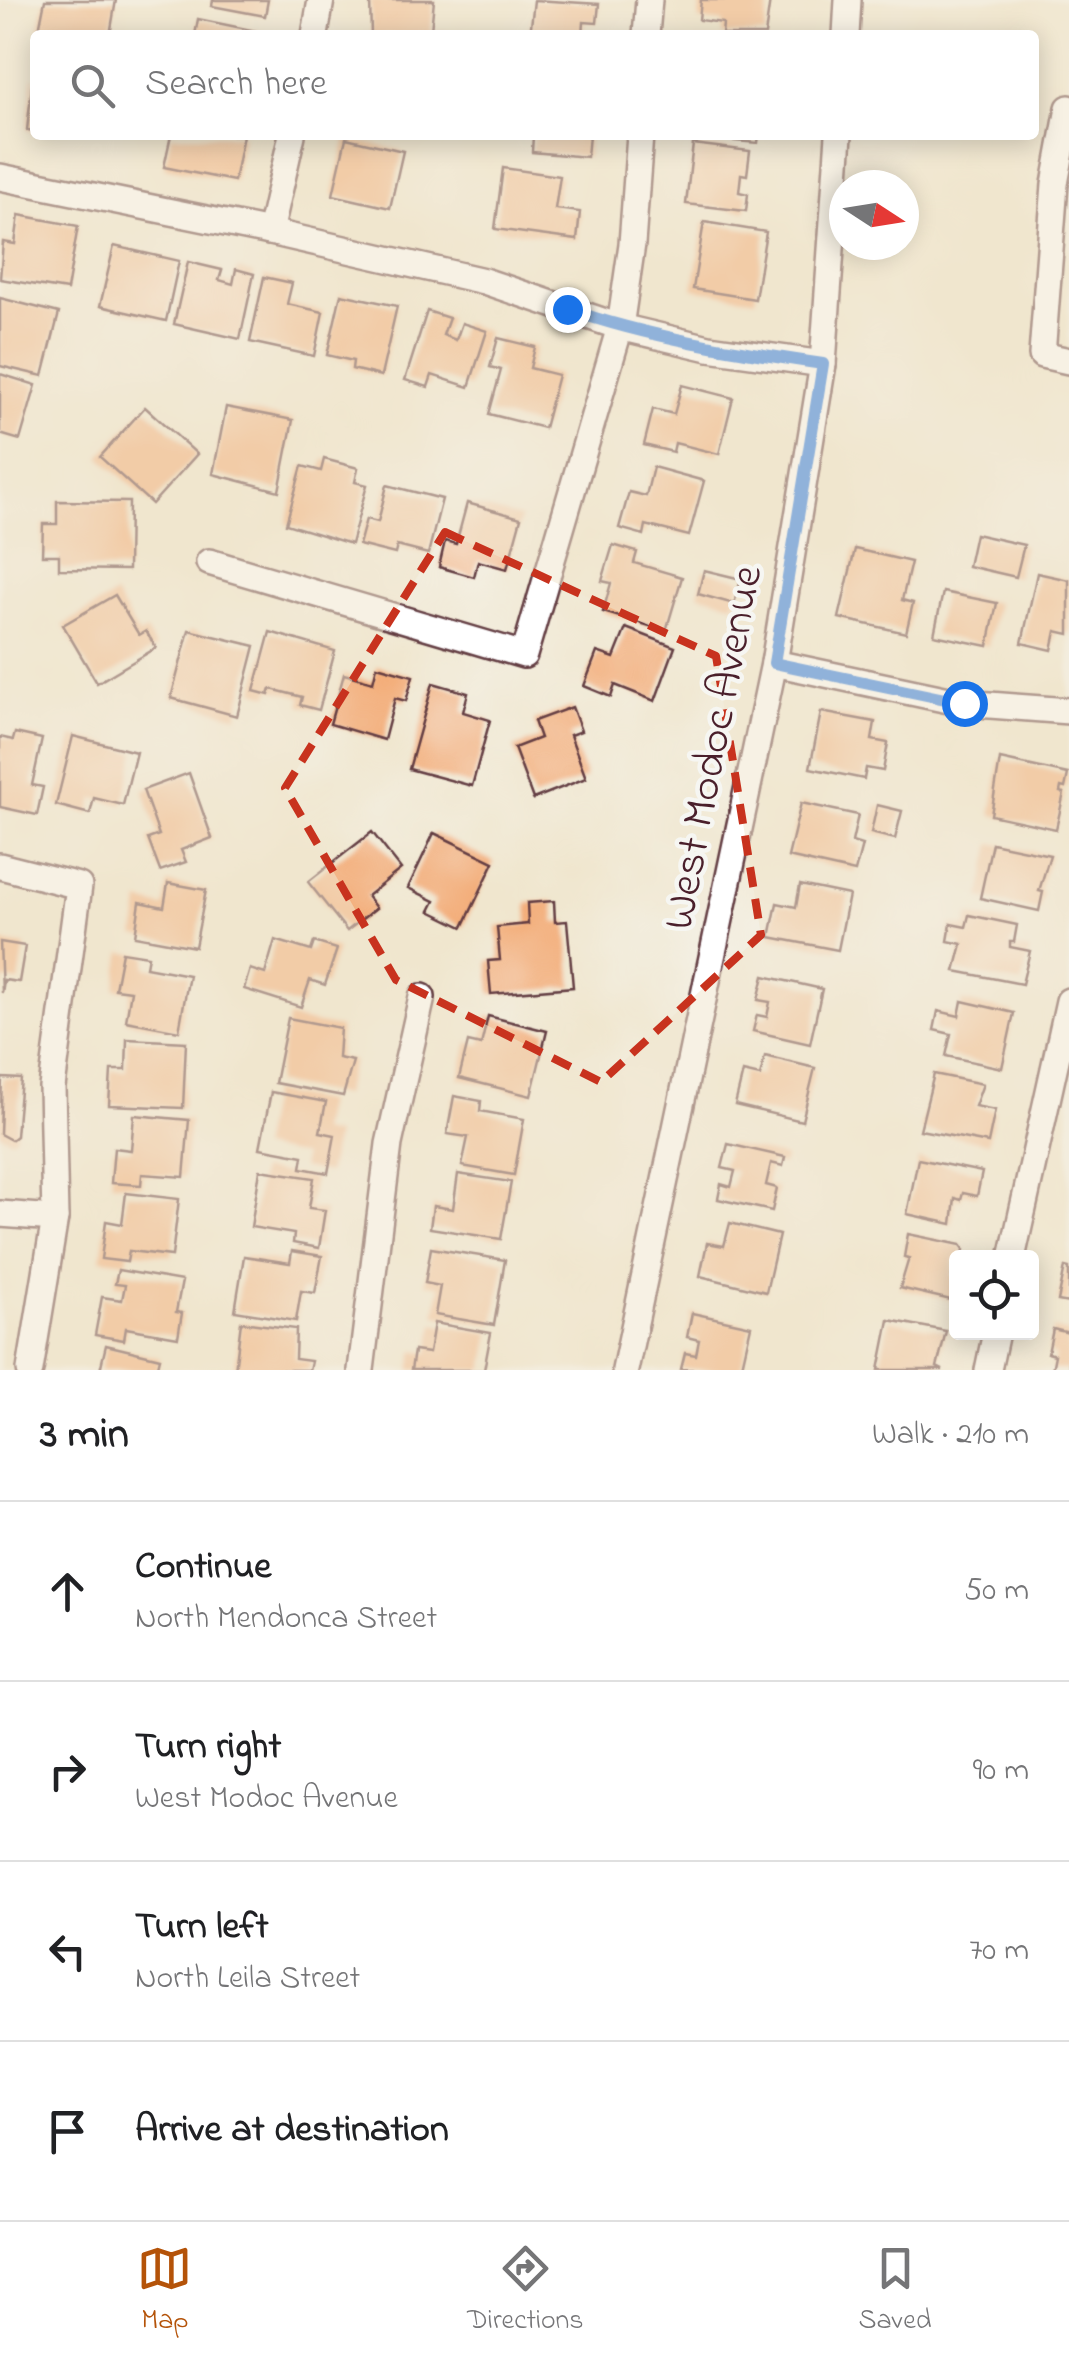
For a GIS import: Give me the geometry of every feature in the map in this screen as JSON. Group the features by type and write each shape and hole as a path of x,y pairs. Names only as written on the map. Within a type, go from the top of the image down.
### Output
{"street":[{"path":"316,30 321,0"},
{"path":"646,30 649,0"},
{"path":"846,30 848,0"},
{"path":"1069,108 1055,184 1042,355 1069,361"},
{"path":"270,232 291,140"},
{"path":"209,562 524,655 620,327 632,244 640,140"},
{"name":"West Modoc Avenue","path":"625,1370 774,663 823,364 839,140"},
{"path":"0,178 270,232 484,281 620,327 710,348 823,364"},
{"path":"774,663 964,703 1069,711"},
{"path":"0,866 79,886 52,1087 55,1218 30,1370"},
{"path":"361,1370 388,1144 422,997"},
{"path":"1014,1250 1069,1002"},
{"path":"0,1214 55,1218"},
{"path":"988,1370 994,1340"}],"highlighted area":[{"path":"445,532 716,656 761,935 601,1082 396,980 285,788"}],"building":[{"path":"45,0 116,0 111,30 39,30"},
{"path":"213,0 268,0 265,16 212,6"},
{"path":"370,0 434,0 431,30 371,30"},
{"path":"534,0 599,4 597,23 584,22 583,30 531,30"},
{"path":"701,0 770,0 766,30 722,30 723,23 699,20"},
{"path":"198,19 251,30 196,30"},
{"path":"170,140 242,140 234,181 164,167"},
{"path":"346,140 403,151 390,208 333,195"},
{"path":"533,140 589,140 587,157 532,152"},
{"path":"693,144 750,151 747,175 741,174 739,192 748,194 746,211 686,204"},
{"path":"503,168 560,176 555,209 580,212 577,240 495,229"},
{"path":"19,215 78,226 67,290 0,279 3,242 15,244"},
{"path":"704,222 766,232 755,299 693,289"},
{"path":"114,246 179,261 166,321 100,306"},
{"path":"188,262 222,270 219,280 233,284 236,269 254,274 240,339 174,324"},
{"path":"264,277 292,283 287,304 323,312 314,356 250,342"},
{"path":"341,294 397,306 381,376 352,369 353,361 327,355"},
{"path":"0,298 59,313 43,376 0,366"},
{"path":"427,311 449,318 443,335 456,340 462,323 487,331 469,387 432,375 428,387 405,380"},
{"path":"498,338 535,347 530,368 558,375 544,428 489,414 501,370 490,367"},
{"path":"0,374 36,385 20,440 0,434"},
{"path":"682,385 733,398 719,454 675,443 673,452 644,445 653,409 674,414"},
{"path":"145,407 197,454 152,504 100,457"},
{"path":"226,407 293,420 279,491 213,474"},
{"path":"324,459 358,468 355,482 367,485 351,544 286,524 302,466 321,471"},
{"path":"653,467 704,481 689,536 646,525 644,535 619,528 629,492 646,496"},
{"path":"387,485 442,499 428,554 397,546 395,554 359,545 366,519 378,522"},
{"path":"57,501 129,502 128,570 59,569 59,555 42,555 43,524 57,524"},
{"path":"467,503 521,518 507,569 478,561 474,577 439,567 445,541 456,544"},
{"path":"975,534 1024,545 1016,577 968,566"},
{"path":"613,545 637,552 634,563 682,577 666,631 603,612 611,583 602,581"},
{"path":"855,549 911,562 902,600 913,603 906,633 839,618"},
{"path":"704,570 741,579 734,604 698,594"},
{"path":"1037,573 1069,580 1069,634 1056,631 1052,650 1022,643"},
{"path":"943,592 997,603 988,646 934,635"},
{"path":"115,595 139,635 146,631 156,648 97,683 63,625"},
{"path":"626,628 675,647 655,701 615,685 611,697 584,686 597,652 614,658"},
{"path":"189,630 255,646 237,716 171,698"},
{"path":"270,632 335,651 319,710 300,705 302,697 271,689 269,695 254,691"},
{"path":"377,666 413,676 406,701 395,698 384,740 330,724 344,674 373,682"},
{"path":"433,683 468,693 463,712 490,720 472,786 409,769"},
{"path":"572,707 581,731 570,735 586,778 533,799 514,748 540,738 534,721"},
{"path":"821,712 875,722 872,740 888,743 883,771 866,768 864,779 810,768"},
{"path":"15,733 42,739 32,785 43,787 37,815 0,807 0,737 13,740"},
{"path":"73,736 136,752 123,805 94,798 90,814 56,805"},
{"path":"1000,759 1068,774 1065,788 1061,787 1060,792 1064,793 1056,829 991,815"},
{"path":"189,773 212,838 181,850 186,862 160,871 148,839 159,835 143,790"},
{"path":"801,803 858,815 852,842 862,845 855,872 788,857"},
{"path":"877,805 902,811 895,839 871,833"},
{"path":"372,832 401,869 367,896 376,908 347,931 308,882"},
{"path":"434,833 494,862 463,927 430,911 435,901 408,888"},
{"path":"992,843 1050,855 1039,891 1043,892 1039,911 980,898"},
{"path":"168,883 206,890 195,947 135,936 140,902 164,907"},
{"path":"800,885 849,895 838,950 770,937 777,903 796,907"},
{"path":"554,901 555,922 567,921 573,987 491,994 488,961 500,960 497,927 528,924 527,903"},
{"path":"969,915 1017,925 1010,947 1030,951 1022,984 955,971 962,944 948,941 951,924 966,927"},
{"path":"275,940 311,951 314,942 337,949 325,985 310,980 301,1007 244,989 250,969 265,974"},
{"path":"0,942 25,946 19,982 4,980 2,993"},
{"path":"122,952 148,956 146,967 189,975 179,1031 126,1021 131,991 115,989"},
{"path":"764,976 822,989 810,1044 753,1031 757,1015 767,1017 770,1002 758,1000"},
{"path":"962,1001 1014,1013 1002,1068 946,1056 951,1034 934,1030 938,1011 959,1016"},
{"path":"488,1016 547,1031 531,1096 459,1078 468,1042 481,1045"},
{"path":"288,1018 340,1028 338,1058 353,1061 343,1096 275,1083"},
{"path":"127,1039 186,1042 183,1108 109,1105 111,1070 126,1070"},
{"path":"765,1056 815,1068 802,1121 735,1105 743,1072 760,1076"},
{"path":"934,1074 983,1084 975,1106 995,1110 988,1143 920,1130"},
{"path":"2,1078 21,1079 16,1136 11,1140 0,1134"},
{"path":"271,1092 326,1102 320,1132 335,1135 328,1173 301,1168 303,1156 260,1148"},
{"path":"454,1096 481,1101 480,1111 524,1119 514,1175 462,1166 468,1137 447,1134"},
{"path":"134,1115 189,1120 184,1177 142,1174 141,1185 111,1183 114,1148 131,1150"},
{"path":"728,1144 785,1157 783,1166 771,1163 766,1185 777,1188 772,1211 718,1199 721,1184 731,1187 735,1171 722,1168"},
{"path":"918,1159 982,1172 977,1196 963,1193 961,1200 955,1198 952,1224 907,1214"},
{"path":"260,1170 314,1178 309,1208 325,1210 319,1248 293,1243 294,1234 251,1227"},
{"path":"458,1174 511,1182 501,1239 430,1228 433,1206 453,1209"},
{"path":"126,1193 179,1199 172,1256 129,1251 127,1262 101,1259 106,1221 122,1224"},
{"path":"730,1223 779,1235 766,1292 700,1276 707,1243 724,1246"},
{"path":"908,1234 961,1245 964,1250 949,1250 949,1300 900,1288 909,1258 904,1257"},
{"path":"431,1248 505,1260 494,1325 435,1315 440,1286 425,1283"},
{"path":"292,1251 322,1256 315,1293 301,1291 296,1321 235,1311 244,1256 290,1263"},
{"path":"1065,1267 1069,1268 1069,1303 1058,1301"},
{"path":"118,1270 182,1281 176,1312 182,1313 178,1337 126,1328 124,1340 95,1335 102,1297 122,1300 125,1285 115,1284"},
{"path":"692,1313 751,1326 741,1370 681,1369 685,1353 696,1355 699,1340 687,1337"},
{"path":"889,1320 946,1331 937,1367 943,1370 879,1370"},
{"path":"241,1322 296,1329 295,1359 311,1361 309,1370 235,1370"},
{"path":"434,1323 491,1333 484,1370 411,1370 414,1351 429,1353"},
{"path":"1053,1329 1069,1333 1069,1370 1052,1370 1055,1355 1048,1353"},
{"path":"106,1345 160,1358 157,1370 100,1370"}],"route":[{"path":"567,309 620,327 710,348 823,364 774,663 964,703"}]}
